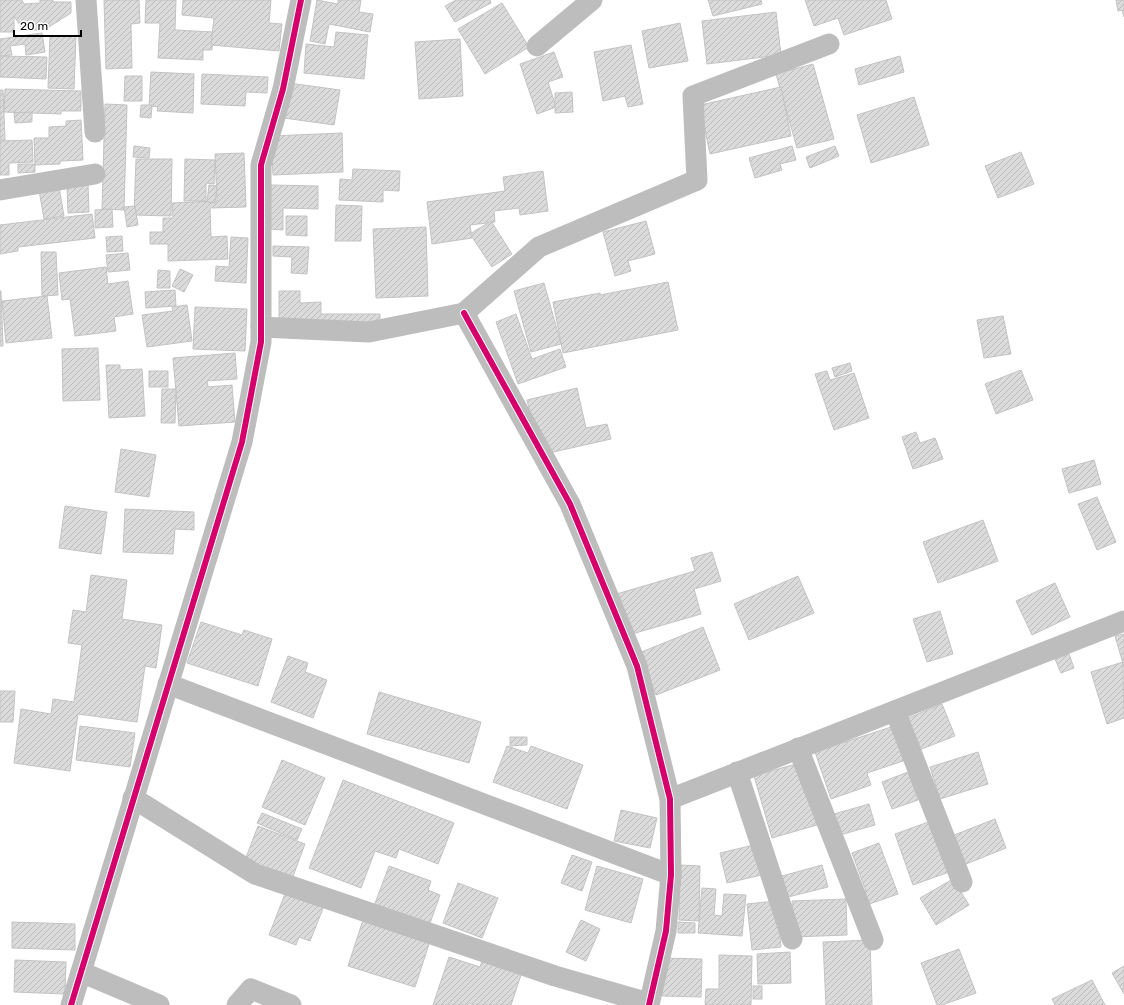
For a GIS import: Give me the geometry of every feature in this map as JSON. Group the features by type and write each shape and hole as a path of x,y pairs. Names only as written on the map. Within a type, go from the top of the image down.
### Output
{"street":[{"path":"86,0 95,132"},
{"path":"71,1005 242,442 261,342 261,165 283,89 301,0"},
{"path":"537,46 592,0"},
{"path":"261,327 369,332 464,313 539,247 697,180 693,96 829,44"},
{"path":"0,190 95,174"},
{"path":"134,798 255,874 555,976 649,1004 666,931 671,875 670,798 637,666 570,504 464,313"},
{"path":"670,798 1124,621"},
{"path":"168,684 671,875"},
{"path":"895,711 962,882"},
{"path":"798,748 873,940"},
{"path":"737,772 792,939"},
{"path":"81,972 159,1005"},
{"path":"237,1005 251,989 291,1005"}],"building":[{"path":"0,0 22,0 24,4 40,3 40,0 71,2 71,13 44,30 23,30 14,16 14,32 0,32"},
{"path":"104,0 139,0 140,23 131,24 132,68 106,69"},
{"path":"146,0 176,0 175,30 213,32 212,50 203,50 203,60 158,58 160,23 145,23"},
{"path":"183,0 271,0 269,23 282,24 279,51 211,45 214,18 182,15"},
{"path":"317,0 338,4 338,0 361,0 359,12 373,14 370,32 329,24 325,44 310,41"},
{"path":"456,0 490,0 491,3 455,22 445,6"},
{"path":"708,0 761,0 762,4 713,16"},
{"path":"805,0 886,0 892,19 844,35 838,18 814,26"},
{"path":"1116,0 1124,0 1124,17 1122,10 1118,11"},
{"path":"502,3 529,47 485,74 458,29"},
{"path":"776,12 781,55 707,64 702,21"},
{"path":"680,23 688,61 649,68 642,31"},
{"path":"336,32 368,35 364,79 304,73 306,44 334,47"},
{"path":"42,33 45,52 26,55 25,44 10,46 12,55 0,56 0,39"},
{"path":"50,36 76,36 74,89 48,88"},
{"path":"460,39 463,96 419,99 415,42"},
{"path":"631,45 643,104 628,107 625,96 603,101 594,52"},
{"path":"554,52 563,77 548,82 556,107 537,114 520,64"},
{"path":"0,56 47,57 46,79 0,77"},
{"path":"900,56 904,72 859,85 855,69"},
{"path":"813,64 834,139 797,148 776,74"},
{"path":"151,72 194,74 193,113 157,111 158,107 149,106"},
{"path":"202,74 268,77 267,93 246,92 245,106 201,104"},
{"path":"125,76 142,76 142,101 124,101"},
{"path":"289,83 340,90 334,125 284,118"},
{"path":"781,87 791,136 710,154 700,105"},
{"path":"5,89 81,91 81,111 61,111 61,114 4,112"},
{"path":"0,90 3,90 5,140 0,140"},
{"path":"572,92 573,112 555,113 555,93"},
{"path":"914,97 929,145 871,163 857,115"},
{"path":"105,104 127,105 124,210 102,209"},
{"path":"141,105 152,105 151,118 140,117"},
{"path":"32,112 32,122 15,123 14,113"},
{"path":"81,120 83,160 60,161 60,164 35,165 34,138 49,138 49,127 66,126 66,121"},
{"path":"342,133 343,172 273,175 271,136"},
{"path":"32,140 33,162 9,163 9,175 0,175 0,141"},
{"path":"134,146 150,148 149,158 133,157"},
{"path":"792,146 796,160 780,164 782,170 755,178 749,158"},
{"path":"835,146 839,156 810,168 806,157"},
{"path":"1021,152 1034,184 998,198 985,166"},
{"path":"244,153 246,207 210,208 211,237 227,236 228,259 168,261 168,244 150,244 150,232 163,232 163,218 173,218 172,203 217,201 215,154"},
{"path":"136,159 172,159 171,216 134,215"},
{"path":"185,159 215,160 214,184 206,183 206,201 184,201"},
{"path":"18,164 35,164 35,172 18,173"},
{"path":"353,169 400,171 399,191 383,190 383,202 339,200 340,179 352,180"},
{"path":"543,171 548,211 520,215 519,208 494,211 495,222 470,225 472,238 432,244 427,202 505,191 503,177"},
{"path":"88,184 89,212 68,213 67,186"},
{"path":"209,185 217,186 215,203 207,202"},
{"path":"271,185 318,186 318,209 283,208 283,230 270,229"},
{"path":"59,187 64,216 44,219 39,190"},
{"path":"336,205 362,206 361,241 335,241"},
{"path":"135,206 138,225 127,227 124,207"},
{"path":"112,209 113,227 95,228 95,210"},
{"path":"92,214 95,238 18,247 18,251 0,254 0,225"},
{"path":"286,216 307,216 307,236 286,235"},
{"path":"491,221 512,254 492,267 470,234"},
{"path":"646,221 655,254 628,261 631,271 615,276 603,232"},
{"path":"426,227 428,296 376,298 373,229"},
{"path":"122,236 123,251 107,252 106,237"},
{"path":"231,237 248,238 246,283 215,281 216,266 229,267"},
{"path":"273,246 309,247 307,274 291,273 292,257 273,256"},
{"path":"41,252 56,252 58,295 42,296"},
{"path":"128,253 130,270 108,272 106,255"},
{"path":"106,267 108,284 128,281 133,314 114,317 116,331 75,336 70,299 62,300 59,273"},
{"path":"180,269 193,275 184,292 172,286"},
{"path":"158,270 170,271 170,288 157,288"},
{"path":"668,282 678,330 563,353 553,302"},
{"path":"544,283 561,344 531,352 514,291"},
{"path":"175,290 176,306 146,308 145,292"},
{"path":"1,291 3,346 0,346"},
{"path":"279,291 300,291 300,303 321,302 321,314 380,314 380,324 279,325"},
{"path":"47,296 52,338 6,343 2,301"},
{"path":"187,305 192,341 147,347 142,315 173,311 172,307"},
{"path":"195,307 247,309 245,351 193,349"},
{"path":"516,314 532,359 560,349 566,367 518,384 496,322"},
{"path":"1003,316 1011,354 984,358 977,320"},
{"path":"98,348 100,400 63,401 62,349"},
{"path":"235,353 237,379 207,381 208,387 232,385 235,422 179,426 173,358"},
{"path":"850,363 852,371 835,377 832,368"},
{"path":"106,365 120,365 120,370 142,369 145,416 109,418"},
{"path":"1021,370 1033,400 996,414 985,384"},
{"path":"149,371 168,371 168,387 149,387"},
{"path":"827,371 830,380 854,373 869,418 834,430 815,374"},
{"path":"577,388 586,428 607,424 611,439 540,455 527,400"},
{"path":"162,389 176,389 175,423 161,423"},
{"path":"916,432 920,443 935,438 943,459 913,469 902,437"},
{"path":"121,449 156,455 149,497 115,492"},
{"path":"1094,460 1101,484 1069,493 1062,469"},
{"path":"1097,497 1116,542 1097,550 1078,504"},
{"path":"65,506 107,512 101,554 59,548"},
{"path":"125,509 194,512 194,530 175,529 173,554 123,552"},
{"path":"983,520 998,561 938,583 923,542"},
{"path":"712,552 721,581 694,589 701,614 625,636 613,595 695,571 691,558"},
{"path":"91,575 127,580 122,619 162,625 156,668 145,666 137,722 78,714 70,771 14,763 21,709 51,714 53,699 74,702 82,645 68,643 73,610 86,612"},
{"path":"798,576 814,613 749,640 734,604"},
{"path":"1055,583 1070,617 1032,635 1016,601"},
{"path":"940,611 953,654 927,662 913,619"},
{"path":"201,622 242,635 244,630 272,639 258,686 187,663"},
{"path":"703,627 720,670 656,695 639,653"},
{"path":"1124,634 1124,667 1115,636"},
{"path":"1069,654 1074,668 1061,673 1055,659"},
{"path":"288,656 308,663 305,672 327,680 313,718 271,702"},
{"path":"1123,662 1124,718 1107,724 1091,672"},
{"path":"0,691 15,691 13,722 0,722"},
{"path":"379,692 481,722 469,763 367,734"},
{"path":"942,704 955,736 919,750 906,719"},
{"path":"80,726 135,733 130,767 76,760"},
{"path":"894,726 906,760 867,773 871,785 831,799 815,752"},
{"path":"510,737 527,737 527,745 510,746"},
{"path":"507,746 528,753 531,746 583,765 567,809 493,782"},
{"path":"978,752 988,784 940,799 930,767"},
{"path":"282,760 325,778 305,825 262,807"},
{"path":"799,763 817,825 772,838 754,776"},
{"path":"908,772 918,800 892,809 882,782"},
{"path":"343,780 454,823 438,864 399,849 396,858 375,851 361,888 309,868"},
{"path":"869,804 875,825 840,835 834,814"},
{"path":"621,810 657,818 650,848 614,841"},
{"path":"262,813 302,829 297,840 257,823"},
{"path":"995,819 1006,848 961,866 949,837"},
{"path":"931,821 949,872 913,885 895,834"},
{"path":"258,826 305,844 292,879 245,860"},
{"path":"879,843 898,894 861,907 856,894 866,891 852,853"},
{"path":"758,844 766,874 727,883 720,853"},
{"path":"572,855 592,862 582,891 561,883"},
{"path":"680,865 700,866 699,921 679,920"},
{"path":"822,865 828,887 788,897 782,876"},
{"path":"389,866 431,881 428,890 440,895 429,926 374,906"},
{"path":"597,866 643,879 631,923 585,910"},
{"path":"953,879 969,905 936,925 920,898"},
{"path":"458,883 498,898 482,938 443,923"},
{"path":"288,886 326,901 310,941 299,937 296,945 269,935"},
{"path":"702,888 716,889 714,915 722,916 724,894 746,895 742,936 698,933"},
{"path":"846,899 847,935 794,937 792,901"},
{"path":"776,901 781,947 752,950 747,904"},
{"path":"363,920 430,941 415,987 348,966"},
{"path":"581,920 600,929 586,961 566,952"},
{"path":"12,922 75,924 75,950 12,948"},
{"path":"678,922 695,923 695,933 678,933"},
{"path":"870,940 872,1005 826,1005 823,942"},
{"path":"959,949 976,993 942,1005 937,1005 921,963"},
{"path":"790,952 791,983 758,984 757,954"},
{"path":"719,955 752,956 751,1005 705,1005 706,989 719,989"},
{"path":"449,957 480,967 483,958 522,972 511,1005 473,1005 469,1003 468,1005 433,1005"},
{"path":"663,958 702,959 701,997 662,996"},
{"path":"15,960 66,962 65,994 14,992"},
{"path":"1124,966 1124,994 1112,973"},
{"path":"1092,980 1105,1005 1055,1005 1052,999"},
{"path":"753,986 762,986 762,999 753,999"}],"cycle path":[{"path":"71,1005 242,442 261,342 261,165 283,89 301,0"},
{"path":"464,313 570,504 637,666 670,799 671,875 666,931 649,1005"}]}
